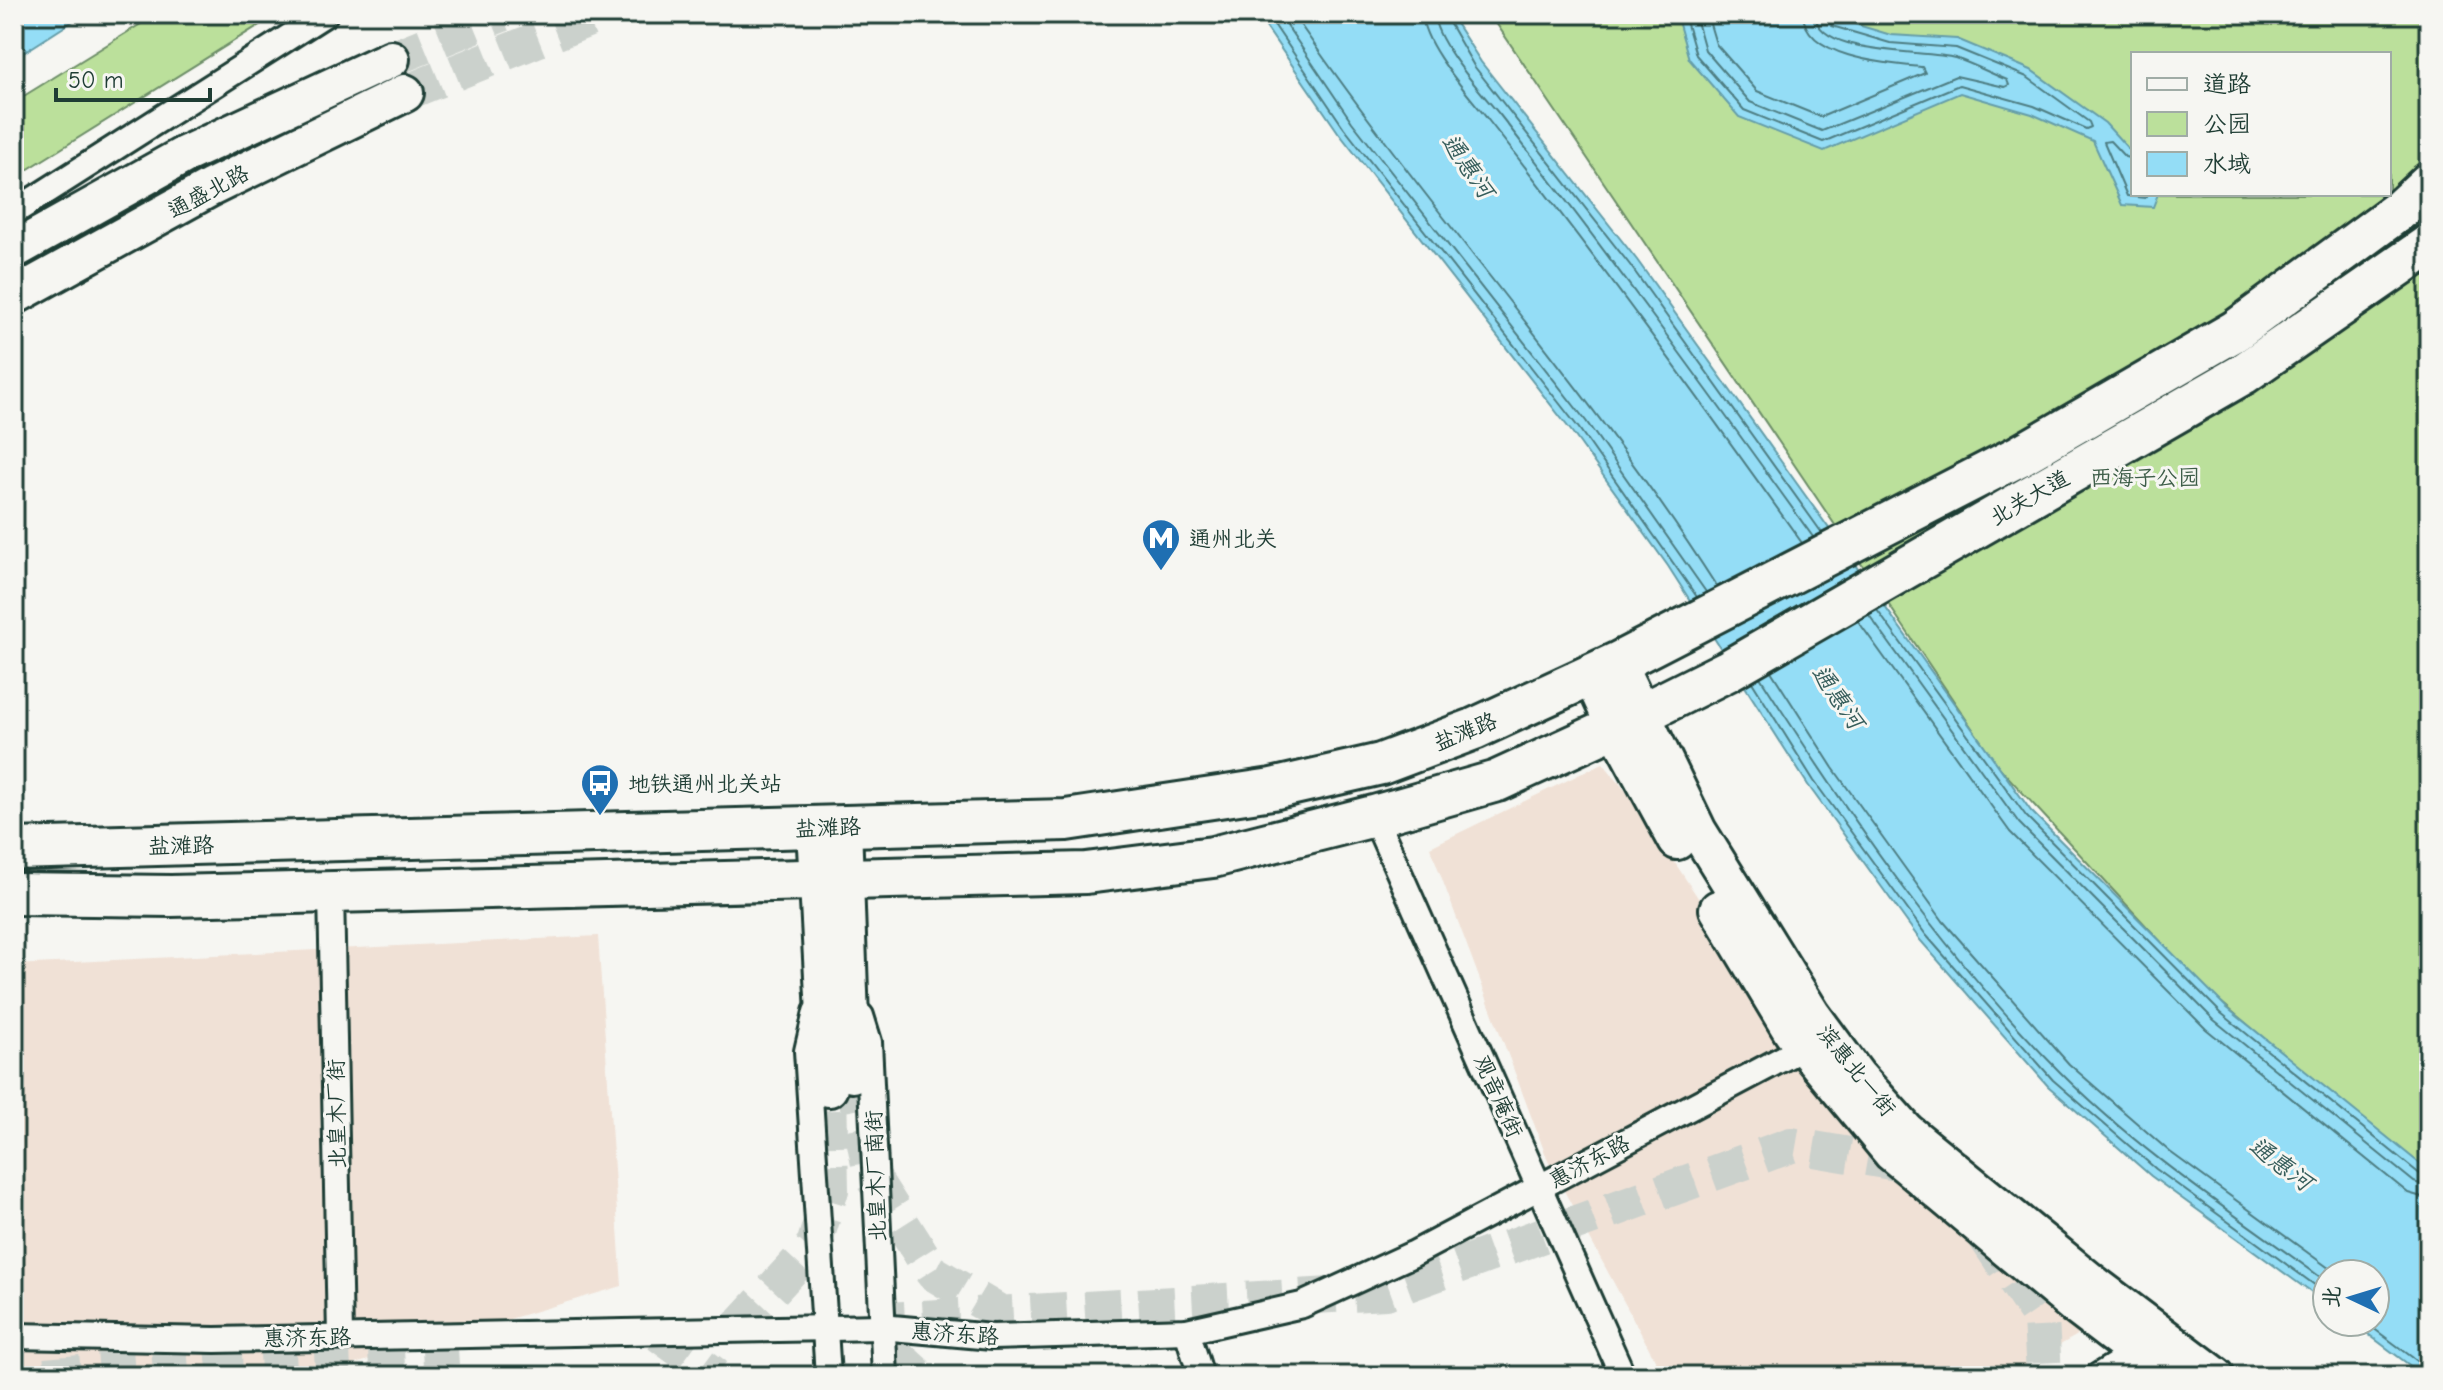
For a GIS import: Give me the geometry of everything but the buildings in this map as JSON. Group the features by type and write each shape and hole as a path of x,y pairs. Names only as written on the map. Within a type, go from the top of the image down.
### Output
{"main road":[{"name":"北关大道","path":"1604,669 1962,487 2235,331 2401,209 2429,183"},
{"name":"北关大道","path":"1628,721 1688,692 2243,374 2429,245"},
{"name":"盐滩路","path":"14,849 1066,820 1272,789 1381,764 1474,729 1604,669"},
{"path":"14,894 171,896 832,881 1120,869 1213,857 1497,781 1628,721"}],"street":[{"path":"14,212 325,14"},
{"name":"通盛北路","path":"14,250 186,154 391,59"},
{"name":"通盛北路","path":"14,296 210,188 405,93"},
{"name":"滨惠北一街","path":"1604,669 1675,837 1816,1041 1857,1076 1906,1131 2145,1342 2167,1376"},
{"name":"观音庵街","path":"1374,816 1623,1376"},
{"name":"北皇木厂南街","path":"829,827 840,1081"},
{"name":"北皇木厂街","path":"331,892 340,1336"},
{"name":"北皇木厂南街","path":"836,980 869,1042 885,1376"},
{"name":"北皇木厂南街","path":"828,1376 807,1051 836,980"},
{"name":"惠济东路","path":"14,1336 215,1340 881,1327 992,1337 1187,1331 1302,1305 1413,1254 1816,1041"},
{"path":"1187,1331 1201,1376"},
{"path":"2098,1376 2145,1342"},
{"name":"滨惠北一街","path":"2145,1342 2216,1376"}],"shaded area":[{"path":"1603,763 1636,804 1808,1064 2088,1329 2006,1376 1664,1376 1548,1161 1430,847"},
{"path":"598,936 622,1286 314,1376 14,1376 14,965"}],"green space":[{"path":"157,14 277,14 14,178 14,102"},
{"name":"西海子公园","path":"1490,14 2429,14 2429,1179 2201,985 1997,765"}],"water":[{"path":"14,14 84,14 14,59"},
{"name":"通惠河","path":"1257,14 1450,14 1481,62 1637,260 2031,811 2226,1007 2429,1171 2429,1376 2424,1376 2373,1338 2391,1338 2391,1258 2311,1258 2311,1292 2151,1176 2048,1086 1920,940 1808,785 1668,566 1572,432 1338,132"},
{"path":"1676,14 1821,14 1891,35 1957,39 2031,70 2105,123 2131,152 2131,196 2157,196 2153,207 2122,205 2093,141 2032,114 1960,93 1824,151 1739,117 1689,59"}],"tunnel":[{"path":"391,59 502,14"},
{"path":"405,93 601,14"},
{"path":"852,1074 871,1175 933,1273 1002,1314"},
{"path":"736,1329 814,1245 831,1190 829,1088"},
{"path":"869,1321 1386,1292 1791,1145 1920,1167"},
{"path":"1985,1236 2041,1319 2044,1376"},
{"path":"892,1376 946,1317"},
{"path":"659,1334 716,1376"},
{"path":"45,1376 227,1360 474,1345"}],"place":[{"name":"通州北关","path":"1161,572"},
{"name":"地铁通州北关站","path":"600,817"}]}
